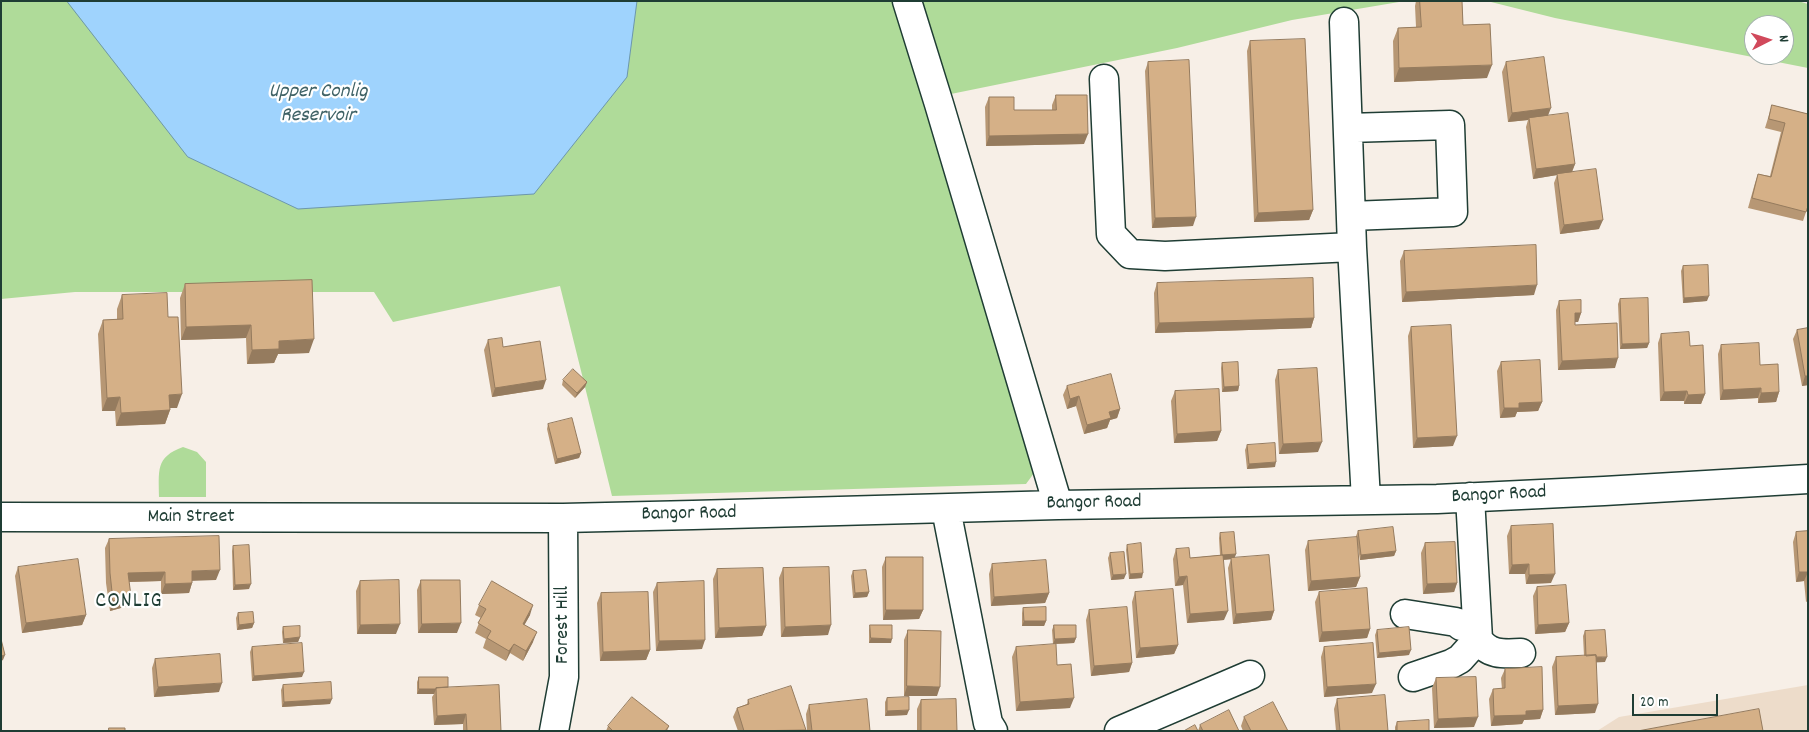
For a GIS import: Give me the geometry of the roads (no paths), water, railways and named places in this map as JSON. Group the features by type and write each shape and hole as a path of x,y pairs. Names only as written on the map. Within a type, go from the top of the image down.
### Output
{"street":[{"path":"907,1 1058,505"},
{"path":"1344,22 1352,247 1366,500"},
{"path":"1104,79 1112,234 1130,254 1164,256 1352,247"},
{"path":"1348,128 1450,125 1451,135 1453,212 1351,216"},
{"name":"Bangor Road","path":"380,518 564,518 1058,505 1366,500 1614,491 1808,479"},
{"path":"1413,677 1460,659 1477,634 1470,497"},
{"path":"946,509 988,723 994,731"},
{"name":"Main Street","path":"1,517 380,518"},
{"name":"Forest Hill","path":"554,731 564,676 564,518"},
{"path":"1405,614 1456,622 1477,634 1491,652 1521,653"},
{"path":"1119,731 1250,675"}],"water":[{"name":"Upper Conlig Reservoir","path":"67,1 637,1 627,77 534,194 298,209 188,157"}],"district":[{"name":"CONLIG","path":"129,603"}]}
